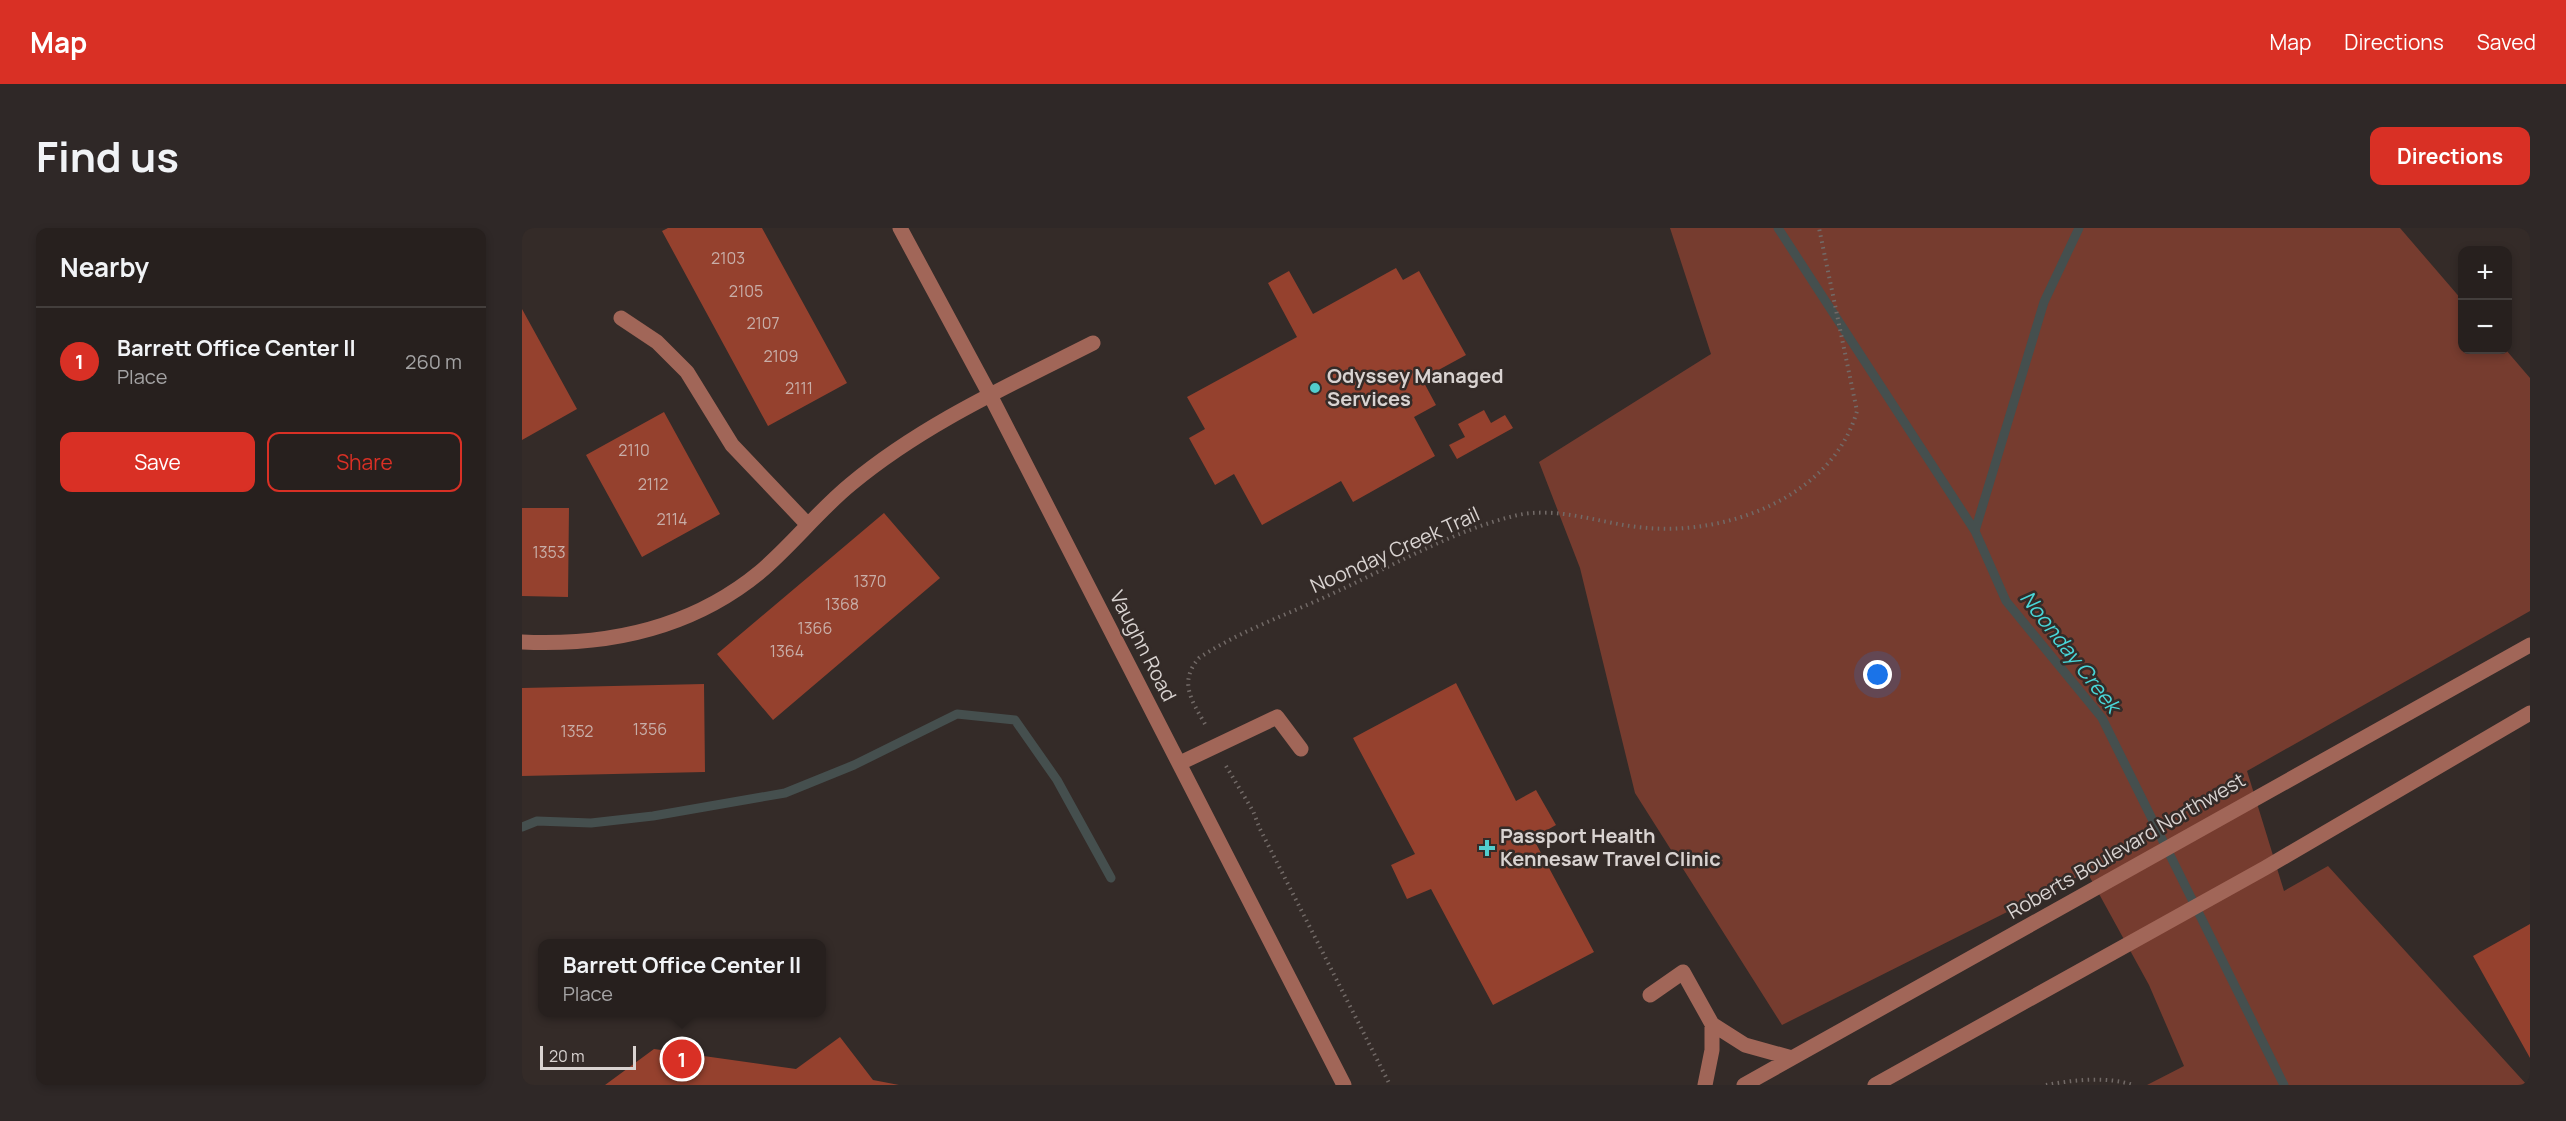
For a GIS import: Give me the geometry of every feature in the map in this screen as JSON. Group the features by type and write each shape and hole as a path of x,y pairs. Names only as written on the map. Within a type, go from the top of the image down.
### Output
{"street":[{"name":"Vaughn Road","path":"900,228 990,395 1344,1085"},
{"path":"621,318 657,342 687,372 732,446 808,525"},
{"path":"522,642 550,643 617,637 678,622 720,600 760,572 851,484 930,429 990,395 1093,343"},
{"name":"Roberts Boulevard Northwest","path":"1744,1085 2096,889 2235,808 2530,645"},
{"path":"1875,1085 2265,868 2530,713"},
{"path":"1180,764 1277,717 1301,748"},
{"path":"1650,995 1683,972 1712,1024 1745,1045 1792,1058"},
{"path":"1705,1085 1712,1050 1712,1024"}],"path":[{"name":"Noonday Creek Trail","path":"1390,1085 1253,811 1228,770 1218,746 1190,697 1186,684 1193,665 1211,650 1437,545 1518,515 1558,513 1646,528 1696,529 1748,516 1795,491 1824,466 1853,426 1857,404 1819,228"},
{"path":"2046,1085 2069,1081 2101,1081 2133,1085"}],"shaded area":[{"path":"1670,228 2400,228 2458,295 2458,354 2509,354 2530,378 2530,611 2247,771 2284,891 2328,866 2527,1085 2147,1085 2184,1066 2149,985 2087,872 1782,1025 1635,793 1580,568 1539,462 1711,354"}],"building":[{"path":"668,228 762,228 847,383 768,426 662,231"},
{"name":"Odyssey Managed Services","path":"1396,268 1403,280 1419,271 1466,355 1422,379 1436,405 1414,417 1435,456 1353,502 1341,481 1262,525 1234,474 1215,485 1189,438 1205,429 1187,397 1297,337 1268,283 1289,271 1313,314"},
{"path":"522,309 577,409 522,440"},
{"path":"1484,410 1491,423 1505,415 1513,428 1457,459 1449,445 1465,437 1458,424"},
{"path":"664,412 720,514 642,557 586,455"},
{"path":"522,508 569,508 568,597 522,596"},
{"path":"884,513 940,578 773,720 717,654"},
{"name":"Passport Health Kennesaw Travel Clinic","path":"1456,683 1516,801 1536,790 1556,825 1533,838 1594,952 1493,1005 1431,889 1407,899 1391,865 1415,854 1353,738"},
{"path":"704,684 705,772 522,776 522,688"},
{"path":"2530,924 2530,1058 2473,956"},
{"path":"840,1037 873,1080 899,1085 605,1085 654,1049 796,1069"}],"waterway":[{"name":"Noonday Creek","path":"1778,228 1975,531 2006,601 2102,718 2284,1085"},
{"path":"1975,531 2044,302 2079,228"},
{"path":"522,827 537,821 591,823 653,816 785,793 854,765 957,714 1015,720 1057,780 1111,878"}],"place":[{"name":"Odyssey Managed Services","path":"1315,388"},
{"name":"Passport Health Kennesaw Travel Clinic","path":"1487,848"},
{"name":"Barrett Office Center II","path":"682,1059"}]}
